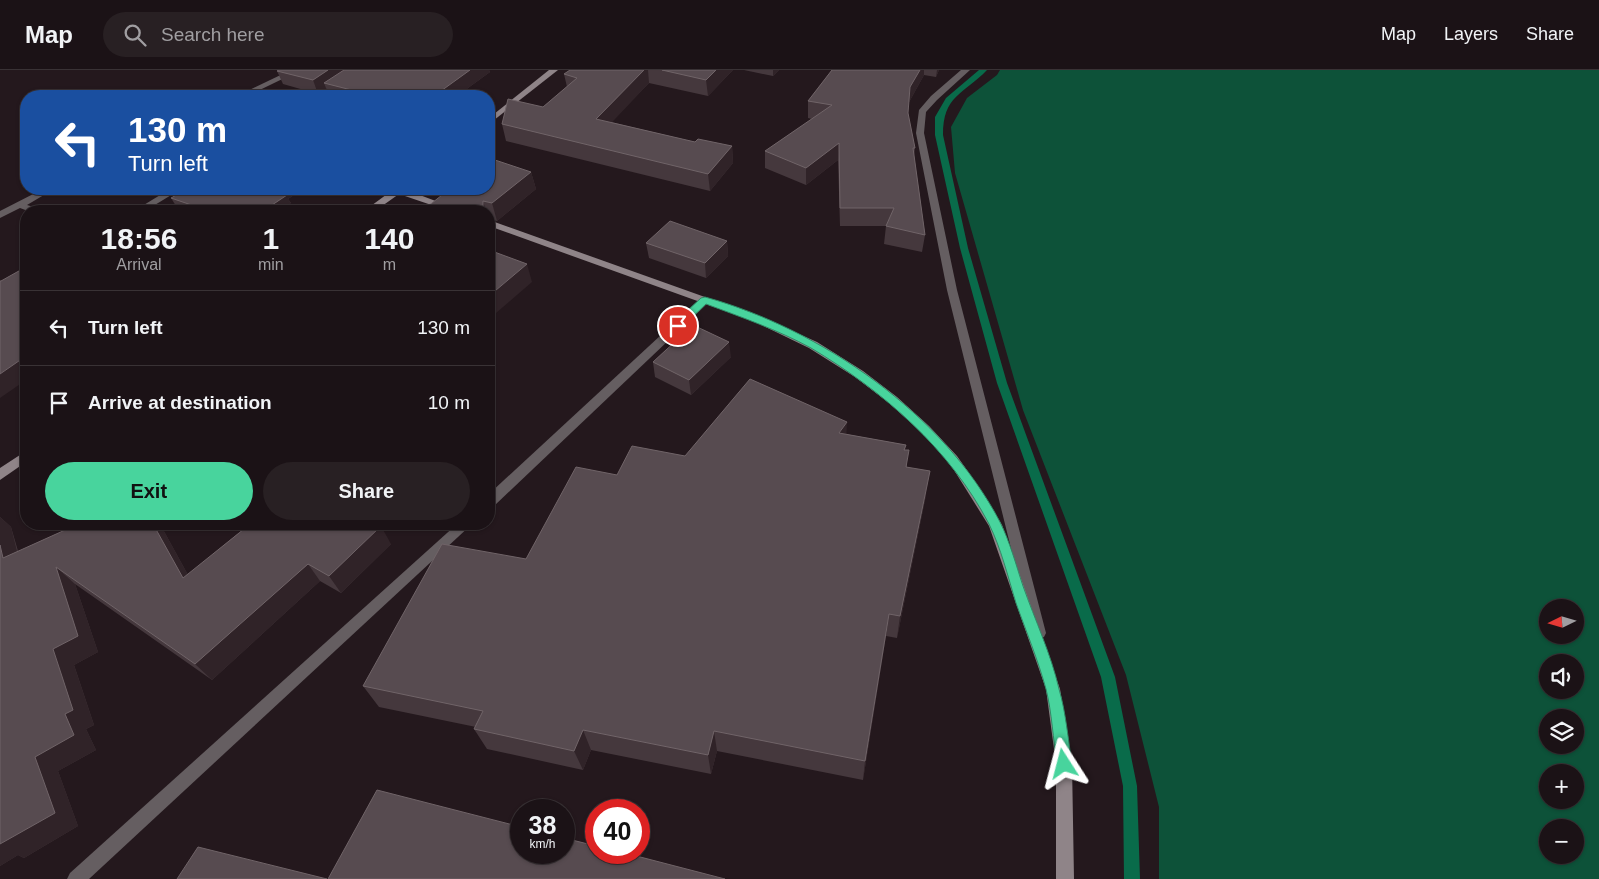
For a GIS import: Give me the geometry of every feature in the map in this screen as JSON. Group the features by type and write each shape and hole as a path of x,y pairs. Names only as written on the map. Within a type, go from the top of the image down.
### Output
{"street":[{"path":"254,90 297,70"},
{"path":"331,90 362,70"},
{"path":"495,117 554,70"},
{"path":"966,70 934,98 922,112 920,133 952,290 1053,689 1064,764 1065,879"},
{"path":"0,215 38,195"},
{"path":"149,205 166,195"},
{"path":"377,205 390,195"},
{"path":"413,195 441,205"},
{"path":"495,225 705,300 757,320 813,345 859,374 905,412 952,459 972,486 995,524 1053,689"},
{"path":"495,496 705,300"},
{"path":"0,474 20,460"},
{"path":"76,879 458,530"}],"green space":[{"path":"1000,70 1599,70 1599,879 1159,879 1159,807 1126,675 1023,410 955,173 951,127 967,98 997,75"}],"building":[{"path":"328,70 313,80 277,71"},
{"path":"344,70 470,70 442,90 351,90 324,83"},
{"path":"570,70 644,70 596,119 695,142 698,139 732,146 708,174 502,124 508,99 543,107 577,78 564,74"},
{"path":"662,70 716,70 706,80"},
{"path":"832,70 920,70 910,87 908,113 915,148 913,148 925,235 886,226 894,208 840,208 839,143 806,168 765,151 832,105 808,101"},
{"path":"495,160 531,172 492,203 483,201 483,205 430,205 442,195 495,195"},
{"path":"176,195 287,195 272,205 191,205 171,198"},
{"path":"670,221 727,241 705,263 646,243"},
{"path":"495,252 527,264 495,291"},
{"path":"20,270 20,360 0,374 0,281"},
{"path":"693,325 729,342 689,380 653,362"},
{"path":"750,379 847,422 839,433 906,445 904,450 909,450 906,467 930,471 900,616 889,614 865,761 714,731 708,755 583,730 574,751 474,729 483,711 363,686 442,544 526,559 576,467 617,475 632,446 685,456"},
{"path":"65,530 156,530 183,578 243,530 377,530 329,576 308,564 195,664 56,567 78,636 53,649 73,710 65,714 74,735 35,757 55,813 0,844 0,545 3,558"},
{"path":"377,790 510,824 510,864 575,864 575,841 585,843 585,864 650,864 650,860 725,879 328,879"},
{"path":"198,847 327,879 177,879"}],"waterway":[{"path":"983,70 950,98 939,117 939,135 964,248 1002,383 1108,677 1130,786 1132,879"}],"route":[{"path":"678,326 705,300 757,320 813,345 859,374 892,400 925,429 952,459 972,486 995,524 1053,689 1064,764"}]}
